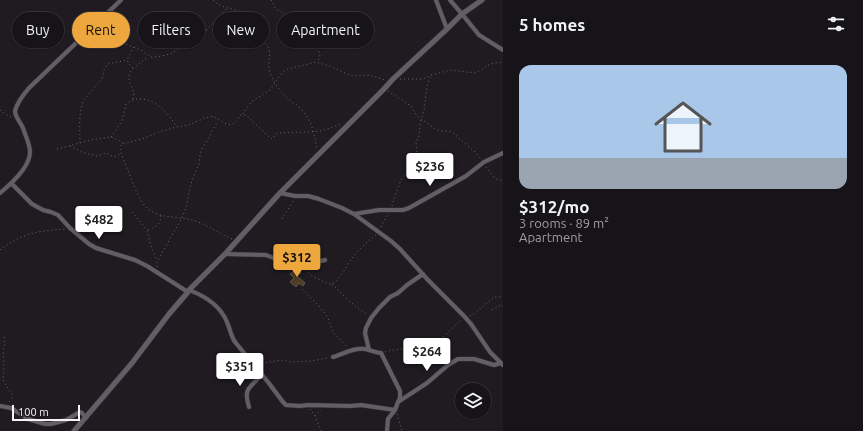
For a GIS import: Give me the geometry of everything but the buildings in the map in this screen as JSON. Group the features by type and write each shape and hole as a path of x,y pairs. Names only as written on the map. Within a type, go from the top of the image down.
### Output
{"street":[{"path":"109,12 121,0"},
{"path":"436,0 447,29"},
{"path":"450,0 479,35 503,50"},
{"path":"77,430 132,363 169,314 280,193 384,89 391,80 462,14 482,0"},
{"path":"0,193 12,184 30,158 30,150 23,129 15,114 18,103 29,88 72,48"},
{"path":"354,214 403,210 413,206 466,176 484,162 503,153"},
{"path":"12,184 32,204 43,210 58,215 70,228 96,248 135,260 189,291 200,294 217,307 226,321 231,336 235,342 284,404 291,406 361,405 395,410"},
{"path":"280,193 295,196 308,196 342,208 354,214 378,232 400,249 464,316 490,352 502,364"},
{"path":"225,254 266,255 288,264 298,262 307,264 325,260"},
{"path":"369,350 365,333 371,318 390,297 398,293 423,274"},
{"path":"333,357 360,349 366,349 382,354 400,391 400,398 395,410 388,419 387,431"},
{"path":"398,402 427,383 448,365 458,359 474,359 494,365 502,364"},
{"path":"249,407 246,398 248,389 262,375"},
{"path":"1,406 11,408 28,419 44,424 60,422 80,412 86,418"}],"path":[{"path":"213,0 220,6 243,13 247,16 256,34 267,44 270,57 269,70 274,82 288,98 302,110 312,125 317,156"},
{"path":"236,242 207,226 192,220 174,218 148,210 132,183 120,148 123,144 176,127 189,125 213,116 226,124 233,125 239,116 243,115 251,102 270,90 274,82 283,72 288,69 316,62 320,55 313,40 294,20 275,8 271,0"},
{"path":"130,45 154,58 170,54 181,47 197,42 227,8"},
{"path":"80,143 82,103 102,79 104,70 108,64 127,60 134,47"},
{"path":"133,100 134,93 128,77 134,68 149,56"},
{"path":"127,60 134,68"},
{"path":"316,62 329,66 350,76 370,75 391,80 422,79 451,70 475,73 490,64 503,62"},
{"path":"332,284 344,271 352,258 369,240 376,235 390,210 401,180 415,160 416,143 419,136 426,91 431,75"},
{"path":"384,89 392,92 402,101 411,106 417,116 434,128 452,132 475,152 493,176 499,181 503,180"},
{"path":"111,136 122,121 126,104 133,100 143,98 150,100 168,114 176,127"},
{"path":"0,110 17,119"},
{"path":"243,115 248,117 272,139 277,133 327,130 343,124"},
{"path":"157,262 182,218 194,174 199,164 201,151 219,120"},
{"path":"57,150 111,136 123,144"},
{"path":"69,146 96,156 106,153 114,157 121,153"},
{"path":"282,219 291,206 295,196"},
{"path":"132,212 147,230 157,262 157,272"},
{"path":"147,230 156,227 161,219 161,215"},
{"path":"0,250 14,240 32,233 70,228"},
{"path":"298,262 312,276 328,284 332,284 349,301 371,318"},
{"path":"302,289 324,312 333,332 350,351"},
{"path":"382,354 388,351 413,347 431,353 438,342 464,316 474,314 494,297 503,297"},
{"path":"492,310 501,305 503,306"},
{"path":"1,406 8,404 12,398 12,394 3,380 4,337"},
{"path":"253,365 281,360 292,362 311,361 333,357"},
{"path":"308,405 316,416 321,431"},
{"path":"316,416 323,406"},
{"path":"395,410 402,431"}]}
